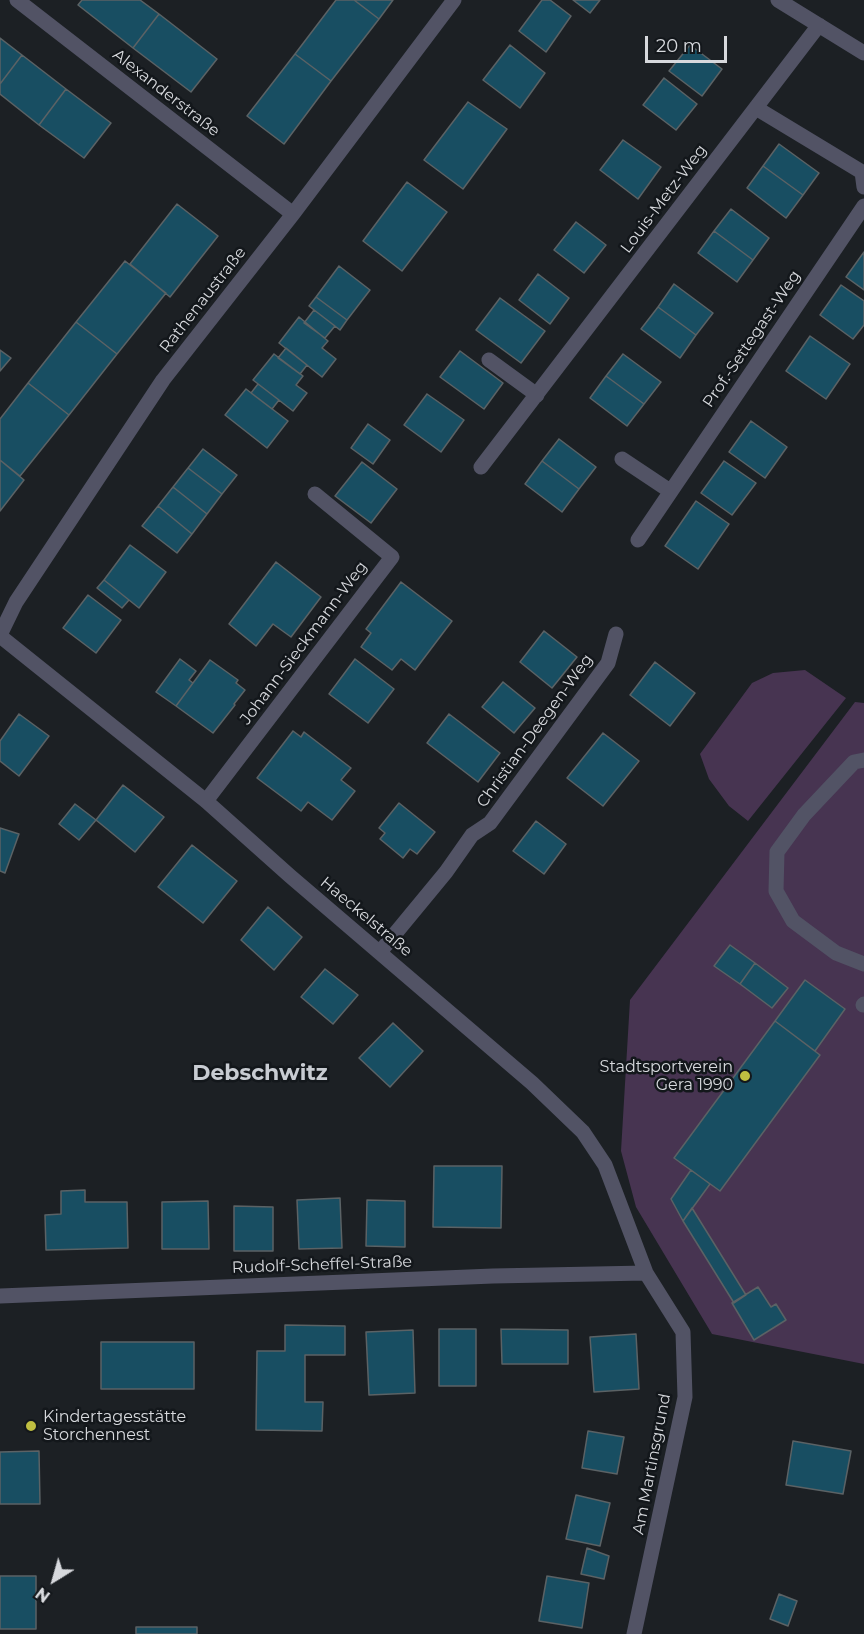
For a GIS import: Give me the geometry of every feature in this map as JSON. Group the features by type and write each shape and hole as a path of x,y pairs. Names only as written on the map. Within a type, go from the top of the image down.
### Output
{"street":[{"name":"Alexanderstraße","path":"16,0 293,214"},
{"name":"Rathenaustraße","path":"0,636 16,602 163,380 293,214 454,0"},
{"path":"778,0 864,53"},
{"name":"Louis-Metz-Weg","path":"481,467 819,25"},
{"path":"756,108 862,171 864,187"},
{"name":"Prof.-Settegast-Weg","path":"638,540 864,207"},
{"path":"489,360 537,395"},
{"path":"622,459 670,491"},
{"name":"Johann-Sieckmann-Weg","path":"206,801 392,557 315,494"},
{"name":"Christian-Deegen-Weg","path":"380,952 446,872 472,835 490,823 608,663 616,633"},
{"name":"Haeckelstraße","path":"0,636 206,801 531,1083 583,1132 605,1165 646,1273"},
{"path":"864,760 854,762 804,815 777,852 776,891 793,921 836,953 864,964"},
{"name":"Rudolf-Scheffel-Straße","path":"0,1296 493,1276 646,1273"},
{"name":"Am Martinsgrund","path":"634,1634 685,1397 682,1332 646,1273"}],"shaded area":[{"path":"805,670 846,698 748,821 729,806 709,779 700,754 752,683 773,673"},
{"name":"Stadtsportverein Gera 1990","path":"855,702 864,703 864,1364 712,1334 636,1207 621,1151 630,1000"}],"building":[{"path":"82,0 140,0 159,14 133,48 78,5"},
{"path":"336,0 354,0 379,19 331,81 295,54"},
{"path":"354,0 393,0 379,19"},
{"path":"542,0 550,0 571,16 546,52 519,31"},
{"path":"573,0 600,0 590,13"},
{"path":"159,14 217,59 191,92 133,48"},
{"path":"0,38 22,55 0,84"},
{"path":"510,45 545,73 520,108 483,80"},
{"path":"690,45 722,69 702,96 669,71"},
{"path":"295,54 331,81 284,144 247,116"},
{"path":"22,55 66,89 39,125 0,94 0,84"},
{"path":"664,78 697,104 676,130 643,105"},
{"path":"66,89 111,123 84,158 39,125"},
{"path":"468,102 507,129 463,189 424,160"},
{"path":"623,140 661,167 638,199 600,170"},
{"path":"779,144 819,173 803,195 763,166"},
{"path":"763,166 803,195 786,218 747,188"},
{"path":"407,182 447,212 402,271 363,241"},
{"path":"177,204 218,236 170,297 130,264"},
{"path":"731,209 769,238 753,260 714,231"},
{"path":"576,222 606,245 584,273 554,250"},
{"path":"714,231 753,260 737,282 698,253"},
{"path":"864,252 864,290 846,277"},
{"path":"125,261 166,293 117,354 76,322"},
{"path":"339,266 370,290 347,320 316,297"},
{"path":"538,274 569,298 550,324 519,300"},
{"path":"674,284 713,313 696,335 658,307"},
{"path":"841,285 864,301 864,325 853,339 820,315"},
{"path":"316,297 347,320 340,330 309,306"},
{"path":"500,298 545,331 521,363 476,330"},
{"path":"658,307 696,335 680,358 641,329"},
{"path":"314,310 335,326 325,338 304,323"},
{"path":"299,317 328,341 322,348 336,359 322,377 279,343"},
{"path":"76,322 117,354 69,415 28,383"},
{"path":"810,336 850,364 826,399 786,371"},
{"path":"286,348 307,365 300,374 278,358"},
{"path":"0,350 11,358 0,371"},
{"path":"460,351 503,383 484,409 440,377"},
{"path":"274,354 303,376 296,385 307,393 293,411 253,380"},
{"path":"623,354 661,382 644,404 606,376"},
{"path":"606,376 644,404 627,426 590,398"},
{"path":"28,383 69,415 20,476 0,460 0,419"},
{"path":"258,384 279,400 272,409 251,393"},
{"path":"246,389 288,421 267,448 225,415"},
{"path":"427,394 464,420 441,452 404,425"},
{"path":"751,421 787,447 765,478 729,452"},
{"path":"368,424 390,440 373,464 351,448"},
{"path":"559,439 596,467 579,489 542,461"},
{"path":"203,449 237,475 222,494 188,468"},
{"path":"0,460 24,480 0,511"},
{"path":"542,461 579,489 562,512 525,484"},
{"path":"724,461 756,483 732,515 701,493"},
{"path":"362,462 397,489 371,523 335,496"},
{"path":"188,468 222,494 207,514 173,487"},
{"path":"173,487 207,514 192,534 158,506"},
{"path":"696,501 729,524 698,569 665,546"},
{"path":"158,506 192,534 177,553 142,526"},
{"path":"130,545 166,572 139,608 104,580"},
{"path":"276,562 321,597 291,637 273,624 256,646 229,624"},
{"path":"104,580 129,600 122,608 97,588"},
{"path":"401,582 452,621 415,670 401,659 392,670 361,647 371,633 366,629"},
{"path":"88,595 121,620 96,653 63,628"},
{"path":"544,631 577,657 552,688 520,662"},
{"path":"180,659 196,671 189,680 193,683 176,706 156,692"},
{"path":"355,659 394,689 368,723 329,694"},
{"path":"210,660 238,680 236,683 245,690 213,733 176,706"},
{"path":"655,662 695,693 670,726 630,695"},
{"path":"503,682 535,708 514,733 482,707"},
{"path":"19,714 49,736 19,776 0,761 0,741"},
{"path":"449,714 500,753 478,782 427,743"},
{"path":"293,731 301,737 304,732 351,768 341,780 355,791 332,820 308,802 301,811 257,778"},
{"path":"603,733 639,761 603,806 567,778"},
{"path":"123,785 164,817 135,852 96,820"},
{"path":"399,803 435,832 417,854 410,849 403,858 380,839 385,833 379,828"},
{"path":"75,804 96,820 79,840 59,824"},
{"path":"536,821 566,844 544,874 513,851"},
{"path":"0,828 19,834 5,873 0,871"},
{"path":"192,845 237,881 203,923 158,887"},
{"path":"268,907 302,937 274,970 241,940"},
{"path":"730,945 755,963 740,984 714,966"},
{"path":"755,963 788,988 772,1008 740,984"},
{"path":"325,969 358,995 333,1024 301,997"},
{"path":"805,980 845,1009 815,1051 775,1021"},
{"path":"775,1021 820,1055 720,1191 674,1158"},
{"path":"393,1023 423,1051 390,1087 359,1058"},
{"path":"434,1166 502,1166 501,1228 433,1227"},
{"path":"691,1170 710,1184 683,1221 671,1199"},
{"path":"85,1190 85,1202 127,1202 128,1248 46,1250 45,1215 61,1214 61,1191"},
{"path":"340,1198 342,1248 299,1249 297,1200"},
{"path":"367,1200 405,1201 405,1247 366,1246"},
{"path":"208,1201 209,1249 162,1249 162,1202"},
{"path":"234,1206 273,1207 273,1251 234,1251"},
{"path":"692,1208 746,1295 734,1303 683,1221"},
{"path":"758,1287 771,1307 776,1304 786,1320 754,1340 732,1303"},
{"path":"285,1325 345,1326 345,1355 305,1355 305,1402 323,1402 322,1431 256,1430 257,1351 285,1351"},
{"path":"439,1329 476,1329 476,1386 439,1386"},
{"path":"501,1329 568,1330 568,1364 502,1364"},
{"path":"413,1330 415,1393 369,1395 366,1332"},
{"path":"636,1334 639,1389 594,1392 590,1337"},
{"path":"101,1342 194,1342 194,1389 101,1389"},
{"path":"588,1431 624,1437 617,1474 582,1468"},
{"path":"793,1441 851,1451 843,1494 786,1485"},
{"path":"39,1451 40,1504 0,1504 0,1452"},
{"path":"576,1495 610,1503 600,1546 566,1539"},
{"path":"587,1548 609,1556 604,1579 581,1574"},
{"path":"0,1576 36,1576 36,1629 0,1629"},
{"path":"547,1576 589,1583 582,1628 539,1621"},
{"path":"779,1594 797,1601 788,1626 770,1619"},
{"path":"136,1627 197,1627 197,1634 136,1634"}],"place":[{"name":"Stadtsportverein Gera 1990","path":"745,1076"},
{"name":"Kindertagesstätte Storchennest","path":"31,1426"}],"district":[{"name":"Debschwitz","path":"260,1074"}]}
